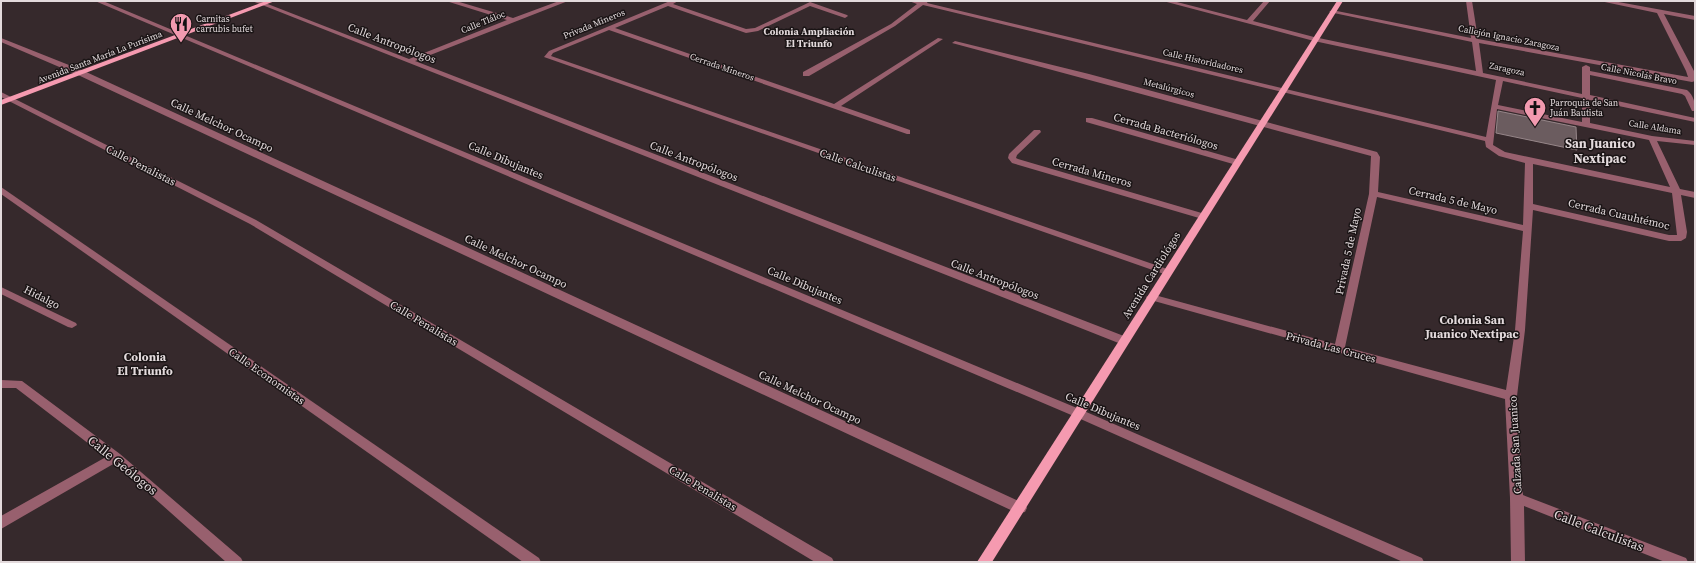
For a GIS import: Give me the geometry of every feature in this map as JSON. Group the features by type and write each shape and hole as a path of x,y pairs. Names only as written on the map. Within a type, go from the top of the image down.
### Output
{"main road":[{"name":"Avenida Santa María La Purísima","path":"1,103 272,1"},
{"name":"Avenida Cardiológos","path":"984,562 1080,414 1260,123 1340,1"}],"street":[{"name":"Calle Dibujantes","path":"98,1 1080,414 1417,562"},
{"name":"Calle Antropólogos","path":"255,1 1124,341"},
{"path":"449,1 513,20"},
{"name":"Calle Tláloc","path":"409,61 565,1"},
{"name":"Privada Mineros","path":"550,58 547,57 551,52 675,1"},
{"name":"Calle Historidadores","path":"912,1 924,2 1490,140"},
{"name":"Zaragoza","path":"1166,1 1314,39 1695,120"},
{"path":"1249,22 1267,1"},
{"path":"1469,1 1480,74"},
{"path":"1603,1 1695,18"},
{"path":"806,74 893,25 924,2"},
{"path":"668,4 742,30 750,31 810,4 845,16"},
{"name":"Callejón Ignacio Zaragoza","path":"1332,12 1683,80 1692,80 1693,72"},
{"path":"1660,12 1693,72"},
{"name":"Cerrada Mineros","path":"609,28 907,132"},
{"path":"835,107 940,39"},
{"name":"Calle Melchor Ocampo","path":"1,40 81,74 1020,508"},
{"name":"Metalúrgicos","path":"955,43 1366,150 1374,154 1376,157"},
{"name":"Calle Calculistas","path":"550,58 1167,272"},
{"path":"1586,62 1586,125"},
{"name":"Calle Nicolás Bravo","path":"1586,72 1676,90 1688,95 1695,109"},
{"path":"1500,78 1494,106 1489,145 1491,149 1529,162 1695,195"},
{"name":"Calle Penalistas","path":"1,94 253,222 827,562"},
{"name":"Calle Aldama","path":"1494,106 1652,138 1695,143"},
{"name":"Cerrada Bacteriólogos","path":"1090,120 1236,162"},
{"name":"Cerrada Mineros","path":"1037,132 1013,154 1012,158 1015,161 1202,216"},
{"path":"1652,138 1676,191"},
{"name":"Privada 5 de Mayo","path":"1339,350 1373,194 1376,157"},
{"name":"Calzada San Juanico","path":"1518,562 1517,498 1511,396 1520,330 1528,229 1529,162"},
{"name":"Calle Economistas","path":"1,190 534,562"},
{"name":"Cerrada Cuauhtémoc","path":"1529,206 1669,238 1681,238 1682,232 1676,191"},
{"name":"Cerrada 5 de Mayo","path":"1373,194 1528,229"},
{"name":"Hidalgo","path":"1,290 72,325"},
{"name":"Privada Las Cruces","path":"1151,297 1339,350 1511,396"},
{"name":"Calle Geólogos","path":"1,384 18,384 116,457 236,562"},
{"path":"1,523 116,457"},
{"name":"Calle Calculistas","path":"1517,498 1681,562"}],"building":[{"name":"Parroquia de San Juán Bautista","path":"1498,111 1576,127 1577,150 1496,133"}],"place":[{"name":"Carnitas carrubis bufet","path":"181,44"},
{"name":"Parroquia de San Juán Bautista","path":"1535,128"}],"district":[{"name":"Colonia Ampliación El Triunfo","path":"809,36"},
{"name":"San Juanico Nextipac","path":"1600,150"},
{"name":"Colonia San Juanico Nextipac","path":"1472,327"},
{"name":"Colonia El Triunfo","path":"145,364"}]}
